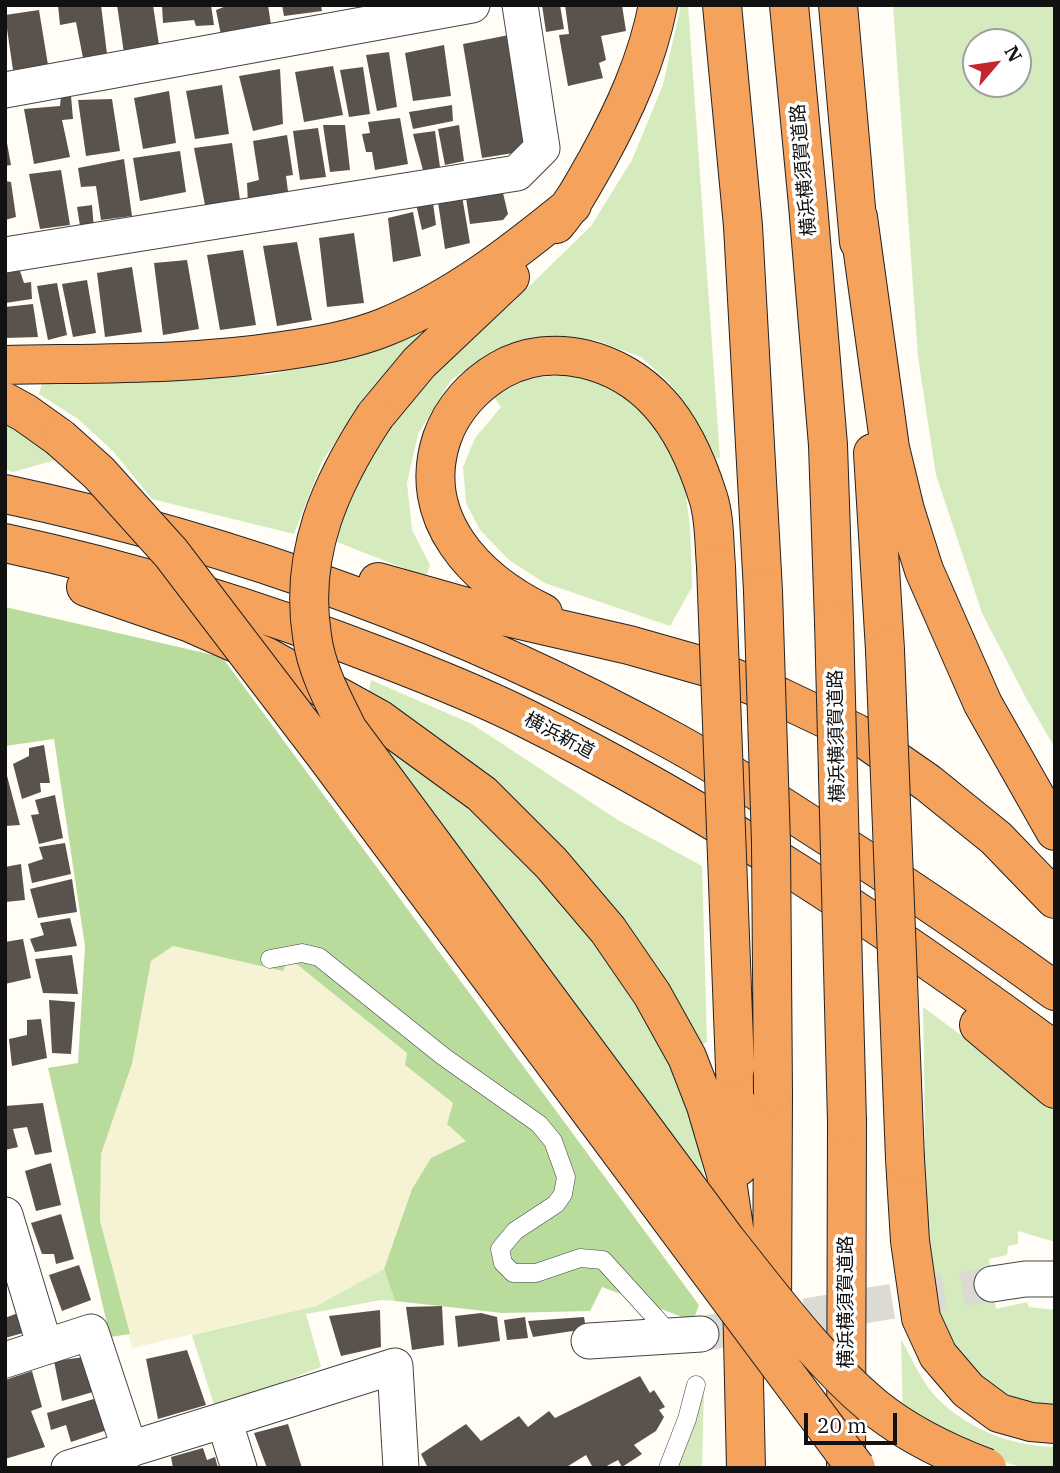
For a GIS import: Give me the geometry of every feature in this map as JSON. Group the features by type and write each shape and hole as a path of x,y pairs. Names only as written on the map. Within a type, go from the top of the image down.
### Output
{"highway":[{"path":"658,5 652,33 623,112 572,205 522,266 419,363 375,416 349,455 329,498 313,548 309,592 312,636 323,679 348,730 727,1241 781,1308 834,1369 874,1407 952,1454 987,1468"},
{"path":"722,5 743,226 763,591 771,843 773,1094 769,1468"},
{"name":"横浜横須賀道路","path":"789,5 828,445 847,1122 846,1468"},
{"path":"811,5 824,203 828,445"},
{"path":"838,5 858,216 885,650 905,1158 910,1241 921,1318 938,1355 968,1390 999,1413 1031,1422 1055,1424"},
{"path":"5,365 167,362 242,357 356,337 385,327 448,296 504,260 572,205"},
{"path":"858,216 890,448 920,558 983,704 1055,831"},
{"path":"629,645 560,621 511,596 475,567 461,551 448,529 439,507 434,481 437,454 446,428 458,406 477,386 500,370 528,359 558,355 588,359 639,384 660,404 678,430 695,463 709,500 716,566 736,1068 746,1468"},
{"path":"5,402 60,438 99,473 171,553 856,1468"},
{"path":"5,494 279,556 481,611 629,645 710,668 856,733 928,783 986,830 1055,899"},
{"path":"124,523 272,567 367,600 473,642 565,685 672,740 758,791 868,861 1055,991"},
{"name":"横浜新道","path":"5,543 114,568 258,611 453,685 524,717 650,783 747,840 877,924 1055,1051"},
{"path":"5,564 115,596 188,622 267,657 379,719 482,794 551,863 608,930 652,994 687,1056 706,1106 726,1174 742,1281"},
{"path":"524,717 642,797 865,936 966,1014 1055,1089"}],"street":[{"path":"5,90 472,5"},
{"path":"5,255 517,173 542,148 520,5"},
{"path":"5,1215 45,1347"},
{"path":"992,1284 1025,1279 1055,1279"},
{"path":"5,1360 91,1332 130,1450"},
{"path":"589,1340 661,1341"},
{"path":"70,1468 395,1366 401,1468"},
{"path":"224,1420 239,1468"}],"lane":[{"path":"270,959 302,953 319,957 444,1057 539,1124 559,1154 566,1177 564,1194 556,1204 515,1231 500,1249 503,1263 513,1273 536,1273 580,1258 603,1259 661,1341"},
{"path":"668,1468 687,1419 696,1385"}],"shaded area":[{"path":"173,946 283,971 289,958 408,1054 405,1065 453,1103 467,1141 431,1158 412,1189 384,1269 316,1306 132,1348 100,1221 101,1154 132,1064 151,961"}],"green space":[{"path":"681,5 688,5 720,458 711,459 694,419 671,384 641,357 598,341 545,338 492,351 451,380 418,434 407,483 412,530 430,565 426,577 337,542 345,513 363,469 386,433 453,348 508,307 591,226 632,160 663,85"},
{"path":"893,5 1055,5 1055,748 982,613 936,475 918,357"},
{"path":"417,331 421,336 360,404 322,462 294,534 152,499 113,451 78,419 39,394 42,383 269,375 343,357"},
{"path":"564,375 604,384 636,404 665,441 684,481 690,527 692,587 670,626 545,583 509,560 480,530 466,503 463,467 475,438 501,407 493,396 530,378"},
{"path":"5,423 59,459 13,472 5,470"},
{"path":"5,607 222,657 699,1305 693,1321 602,1287 590,1311 502,1313 395,1301 384,1269 412,1189 431,1158 466,1141 447,1124 453,1103 405,1065 407,1053 289,958 283,971 173,946 151,961 132,1064 101,1154 100,1221 130,1334 110,1337 48,1068 78,1063 85,946 54,739 5,746"},
{"path":"371,680 472,724 618,820 702,866 707,1042 696,1048 489,779 369,691"},
{"path":"357,725 453,791 565,899 660,1043 691,1114 710,1203"},
{"path":"923,1007 1012,1073 1055,1112 1055,1242 1018,1231 1018,1244 1008,1246 1007,1255 989,1259 996,1309 1027,1302 1029,1307 1055,1310 1055,1405 1011,1396 979,1377 956,1350 941,1317 932,1280 927,1241"},
{"path":"384,1269 395,1301 381,1300 306,1314 321,1367 215,1408 192,1335 316,1306"},
{"path":"901,1339 927,1386 950,1410 977,1428 1007,1440 1055,1447 1055,1468 1024,1468 968,1451 903,1416"},
{"path":"704,1386 702,1468 676,1468"}],"building":[{"path":"58,5 101,5 107,54 83,58 76,22 60,25"},
{"path":"117,5 153,5 159,45 124,53"},
{"path":"162,5 211,5 214,25 196,26 194,20 163,23"},
{"path":"229,5 268,5 271,25 222,40 216,10"},
{"path":"282,5 321,5 322,11 284,16"},
{"path":"542,5 560,5 564,29 546,32"},
{"path":"565,5 622,5 626,31 601,36 606,60 599,63 603,78 568,86 559,35 569,34"},
{"path":"39,10 48,65 13,70 5,15"},
{"path":"509,35 526,151 482,158 463,44"},
{"path":"444,45 451,96 413,101 405,53"},
{"path":"389,52 397,107 377,111 366,55"},
{"path":"333,66 343,115 304,122 295,72"},
{"path":"363,67 370,114 349,117 340,70"},
{"path":"280,69 283,124 253,131 239,76"},
{"path":"222,85 229,134 195,139 186,91"},
{"path":"169,91 176,143 143,149 134,98"},
{"path":"61,96 71,96 73,119 62,120 70,157 34,164 24,109 60,106"},
{"path":"112,99 120,151 86,156 78,100"},
{"path":"452,105 453,121 413,129 409,112"},
{"path":"400,118 408,164 375,170 372,152 366,152 362,134 370,133 368,122"},
{"path":"323,125 345,125 350,170 330,172"},
{"path":"459,125 464,161 445,165 438,129"},
{"path":"318,128 326,177 300,180 293,131"},
{"path":"435,131 440,167 423,170 413,134"},
{"path":"5,132 11,165 5,166"},
{"path":"287,135 293,175 286,176 289,199 248,204 247,183 259,180 253,141"},
{"path":"232,143 240,200 205,205 194,148"},
{"path":"180,151 186,192 140,201 133,158"},
{"path":"124,159 132,216 101,220 96,186 81,187 78,168"},
{"path":"61,170 70,225 40,229 29,174"},
{"path":"5,181 11,182 16,217 5,220"},
{"path":"503,193 508,214 503,220 470,224 466,198"},
{"path":"462,196 470,243 445,249 438,202"},
{"path":"433,203 436,225 422,230 416,204"},
{"path":"92,205 94,229 81,232 77,207"},
{"path":"413,212 421,256 393,262 388,218"},
{"path":"354,233 364,303 327,307 319,238"},
{"path":"297,242 312,320 277,326 263,246"},
{"path":"243,250 256,325 220,330 207,255"},
{"path":"187,260 199,329 163,335 154,263"},
{"path":"132,267 142,332 105,337 97,273"},
{"path":"19,268 24,283 31,282 32,299 5,303 5,270"},
{"path":"87,280 96,333 73,337 62,284"},
{"path":"57,283 67,335 48,340 37,286"},
{"path":"33,304 38,337 5,338 5,307"},
{"path":"44,745 50,783 40,783 41,792 22,799 13,764 29,756 29,748"},
{"path":"6,772 20,825 5,826"},
{"path":"55,795 63,838 39,844 31,815 39,814 35,800"},
{"path":"65,843 71,874 32,883 28,864 43,859 39,847"},
{"path":"21,864 25,900 5,902 5,867"},
{"path":"72,879 77,912 38,918 30,889"},
{"path":"70,918 77,946 35,952 30,939 44,935 40,923"},
{"path":"23,939 31,978 5,984 5,942"},
{"path":"72,955 78,994 43,993 35,959"},
{"path":"49,1000 75,1002 71,1054 52,1053"},
{"path":"41,1019 47,1058 12,1066 9,1039 27,1035 27,1020"},
{"path":"43,1103 52,1152 35,1155 27,1127 13,1129 18,1147 5,1150 5,1106"},
{"path":"51,1163 61,1205 36,1211 25,1171"},
{"path":"61,1214 74,1259 56,1264 54,1254 42,1254 31,1223"},
{"path":"79,1265 91,1300 62,1311 49,1275"},
{"path":"442,1306 444,1345 412,1350 406,1307"},
{"path":"380,1310 381,1347 341,1356 329,1316"},
{"path":"18,1313 23,1333 5,1338 5,1318"},
{"path":"481,1313 497,1317 500,1341 458,1347 455,1316"},
{"path":"525,1317 528,1338 507,1340 504,1320"},
{"path":"584,1317 586,1329 533,1337 528,1321"},
{"path":"187,1350 206,1405 158,1419 146,1359"},
{"path":"85,1357 93,1392 62,1401 54,1361"},
{"path":"32,1371 42,1407 31,1411 45,1447 5,1459 5,1380"},
{"path":"640,1376 650,1393 654,1390 665,1407 659,1410 664,1417 656,1431 634,1445 642,1454 622,1467 618,1460 603,1468 593,1468 586,1455 565,1468 428,1468 421,1454 466,1424 481,1441 519,1416 528,1427 549,1411 555,1418"},
{"path":"97,1398 107,1430 71,1442 66,1425 51,1430 47,1413"},
{"path":"288,1424 302,1468 267,1468 254,1433"},
{"path":"203,1448 207,1460 215,1457 218,1468 173,1468 171,1457"}],"tunnel":[{"path":"701,1334 992,1284"}]}
